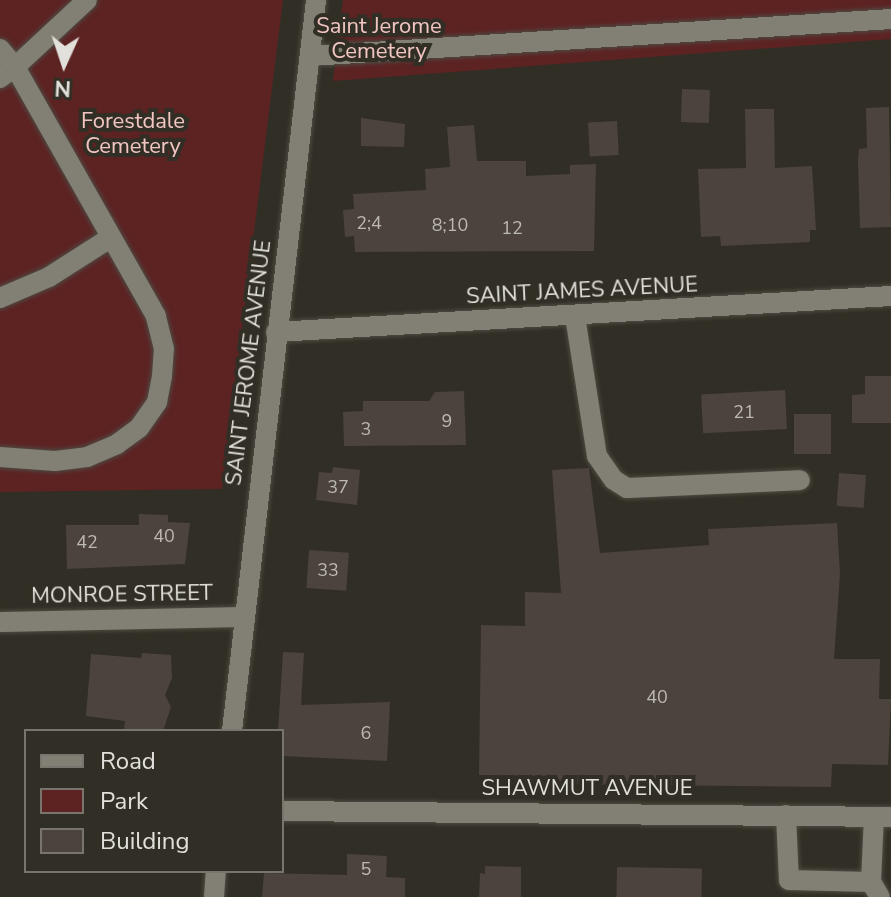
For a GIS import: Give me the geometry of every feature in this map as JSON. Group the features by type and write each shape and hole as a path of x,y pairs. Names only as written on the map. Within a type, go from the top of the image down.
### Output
{"street":[{"path":"7,73 87,0"},
{"name":"SAINT JEROME AVENUE","path":"232,729 316,0"},
{"path":"310,56 891,19"},
{"path":"0,49 7,73 156,316 164,349 157,402 139,428 87,457 55,461 0,457"},
{"path":"0,298 49,277 110,238"},
{"name":"SAINT JAMES AVENUE","path":"276,332 891,296"},
{"path":"575,316 597,456 614,480 627,488 800,480"},
{"name":"MONROE STREET","path":"0,622 245,617"},
{"name":"SHAWMUT AVENUE","path":"284,811 882,817"},
{"path":"786,815 785,876 789,880 876,889 882,817"},
{"path":"214,897 216,873"}],"green space":[{"name":"Forestdale Cemetery","path":"0,0 283,0 222,489 0,492"},
{"name":"Saint Jerome Cemetery","path":"343,0 891,0 891,39 333,81"}],"building":[{"path":"682,89 710,90 709,123 681,122"},
{"path":"889,107 891,227 860,228 858,162 859,149 867,148 866,108"},
{"path":"745,109 774,109 775,168 812,166 816,230 810,230 810,242 721,246 720,236 701,237 698,169 746,168"},
{"path":"361,118 405,124 404,147 361,146"},
{"path":"617,121 619,155 590,156 588,123"},
{"path":"474,125 477,161 526,161 526,176 570,174 570,165 596,164 594,251 355,252 354,236 345,237 343,210 354,209 353,194 426,190 425,169 450,167 447,127"},
{"path":"865,376 891,376 891,423 852,423 852,395 865,394"},
{"path":"785,390 787,429 703,433 701,394"},
{"path":"464,391 466,445 344,446 343,412 363,411 363,401 429,401 435,392"},
{"path":"794,414 831,414 831,454 794,454"},
{"path":"333,467 360,470 357,505 316,500 319,472 332,473"},
{"path":"589,468 600,553 709,545 708,529 837,523 840,574 834,659 880,659 879,699 891,699 888,765 832,764 831,787 546,784 546,776 479,775 481,625 525,626 525,592 561,593 552,470"},
{"path":"839,473 866,475 864,508 837,506"},
{"path":"139,514 168,515 168,522 190,523 185,564 67,569 66,525 139,525"},
{"path":"309,550 349,553 346,591 306,588"},
{"path":"283,652 304,653 301,705 390,702 387,761 284,756 284,729 278,729"},
{"path":"142,653 171,655 172,678 165,695 171,707 164,729 124,729 125,721 86,716 91,654 141,658"},
{"path":"347,854 387,856 386,877 405,878 405,897 262,897 264,873 347,875"},
{"path":"485,866 521,867 521,897 479,897 480,873 485,874"},
{"path":"617,867 702,868 701,897 616,897"}]}
